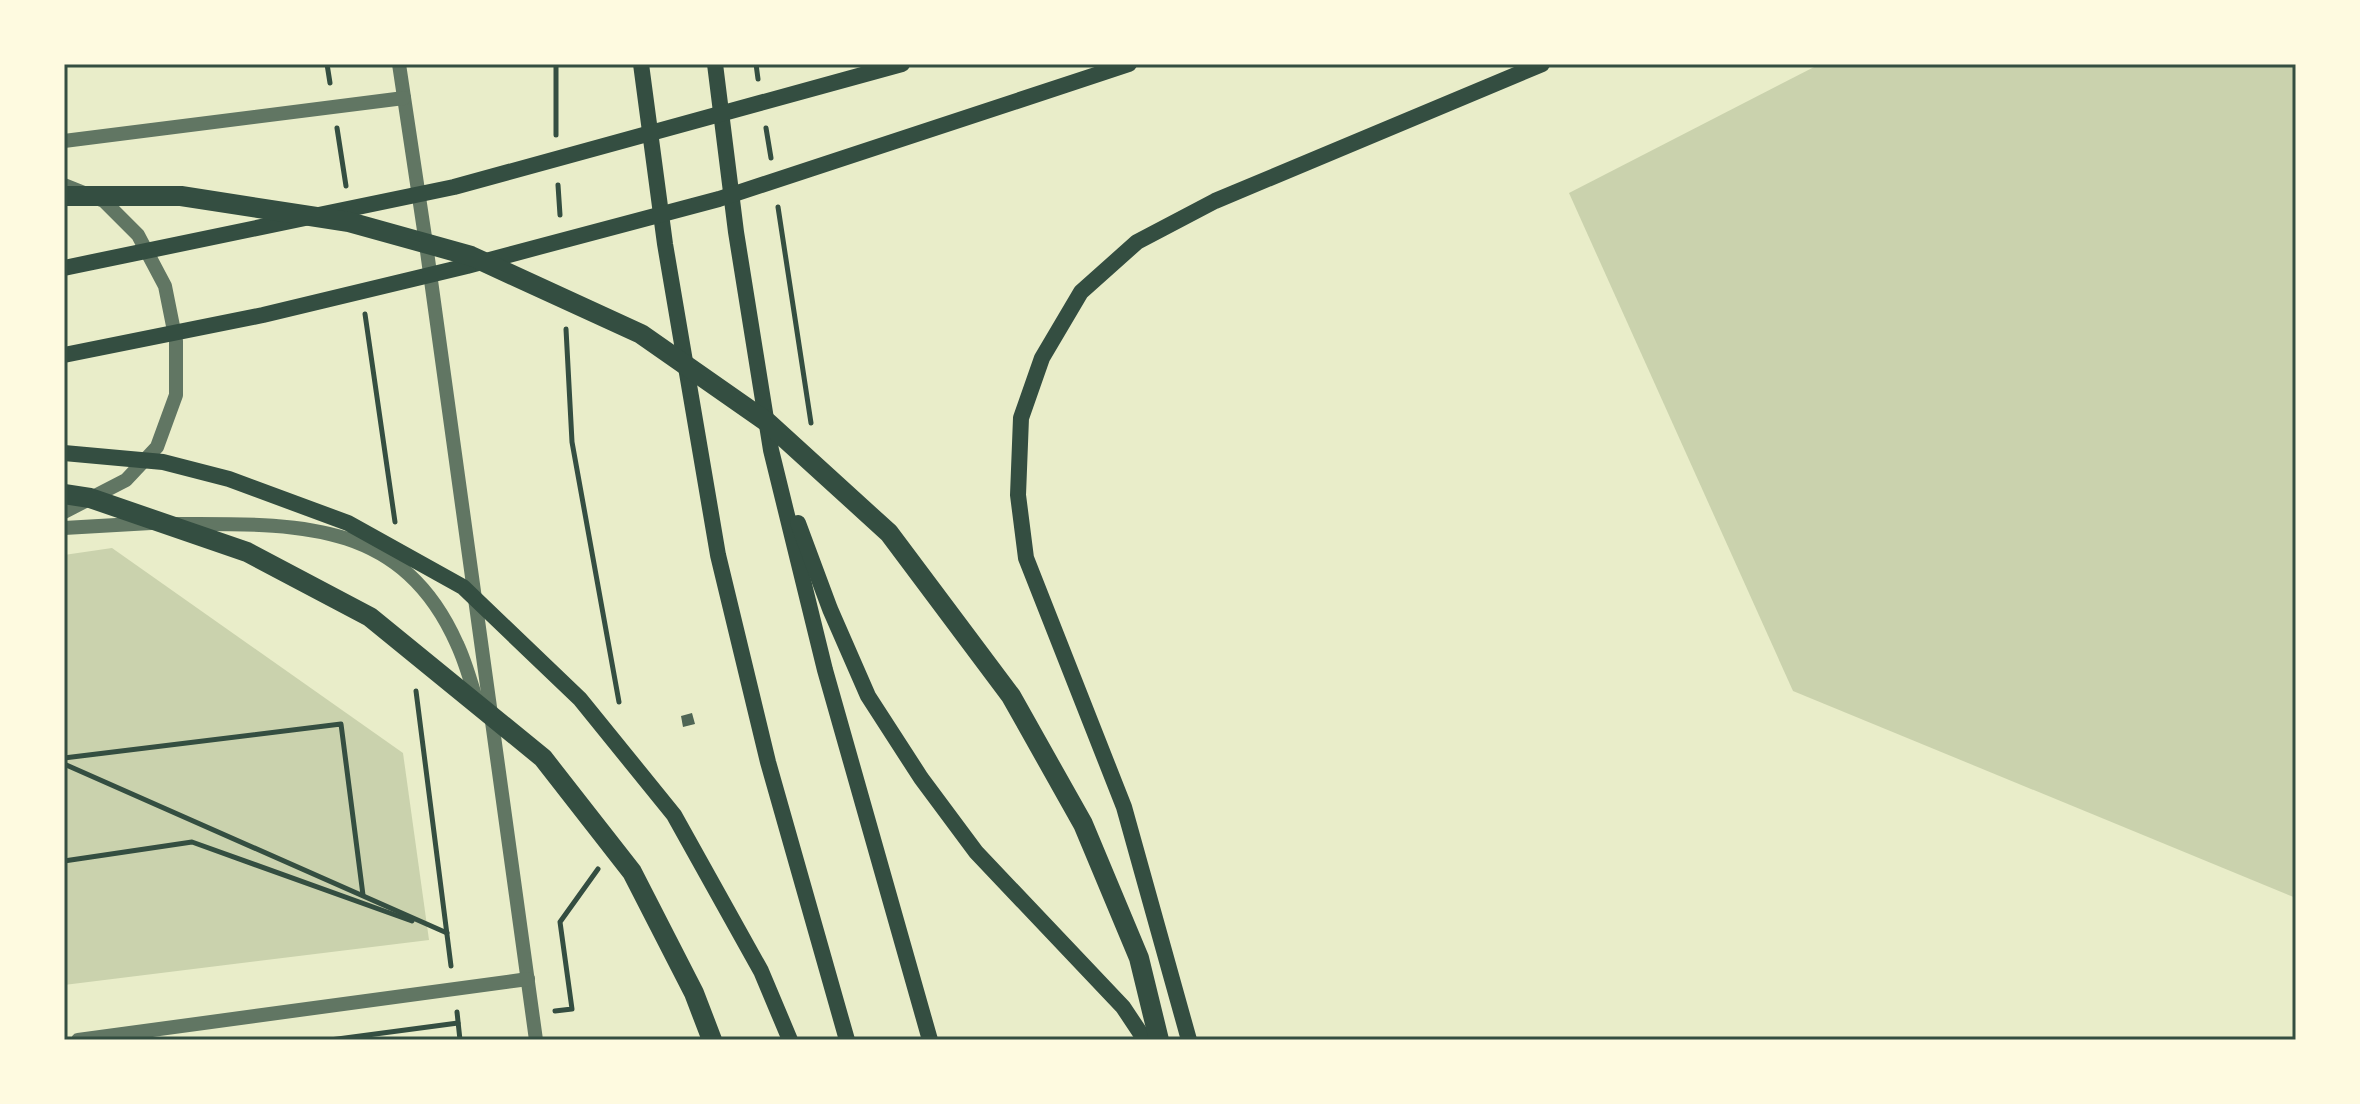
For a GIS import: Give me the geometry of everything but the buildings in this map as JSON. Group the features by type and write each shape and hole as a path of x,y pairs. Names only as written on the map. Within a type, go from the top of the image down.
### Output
{"main road":[{"path":"641,64 665,244 718,555 768,762 847,1040"},
{"path":"715,64 736,232 771,450 825,670 930,1040"},
{"path":"65,268 454,187 902,64"},
{"path":"64,355 263,315 482,262 719,199 1129,64"},
{"path":"1189,1040 1124,807 1026,558 1018,495 1021,418 1042,358 1081,292 1137,242 1215,201 1542,64"},
{"path":"64,196 181,196 349,222 471,256 641,334 767,422 889,533 1011,696 1083,824 1139,958 1159,1040"},
{"path":"771,450 830,609 868,696 921,778 976,852 1123,1007 1145,1040"},
{"path":"64,453 163,462 229,479 348,523 463,587 580,699 674,815 761,971 790,1040"},
{"path":"64,494 90,498 247,552 370,617 543,758 632,872 694,993 712,1040"}],"street":[{"path":"399,64 536,1040"},
{"path":"64,141 404,98"},
{"path":"64,185 104,201 138,235 165,286 176,341 176,395 157,447 126,480 64,512"},
{"path":"64,528 147,523 258,524 322,531 371,547 401,567 432,600 457,644 499,767"},
{"path":"78,1040 528,979"}],"path":[{"path":"556,64 556,139"},
{"path":"557,171 560,219"},
{"path":"565,314 572,442 619,705"},
{"path":"64,761 341,724 363,895"},
{"path":"64,761 447,933 192,842 64,861"},
{"path":"550,1012 572,1009 560,922 604,862"},
{"path":"330,1040 458,1023"}],"green space":[{"path":"1820,64 2296,64 2296,898 1793,691 1569,193"},
{"path":"112,548 403,753 429,940 64,985 64,555"}]}
